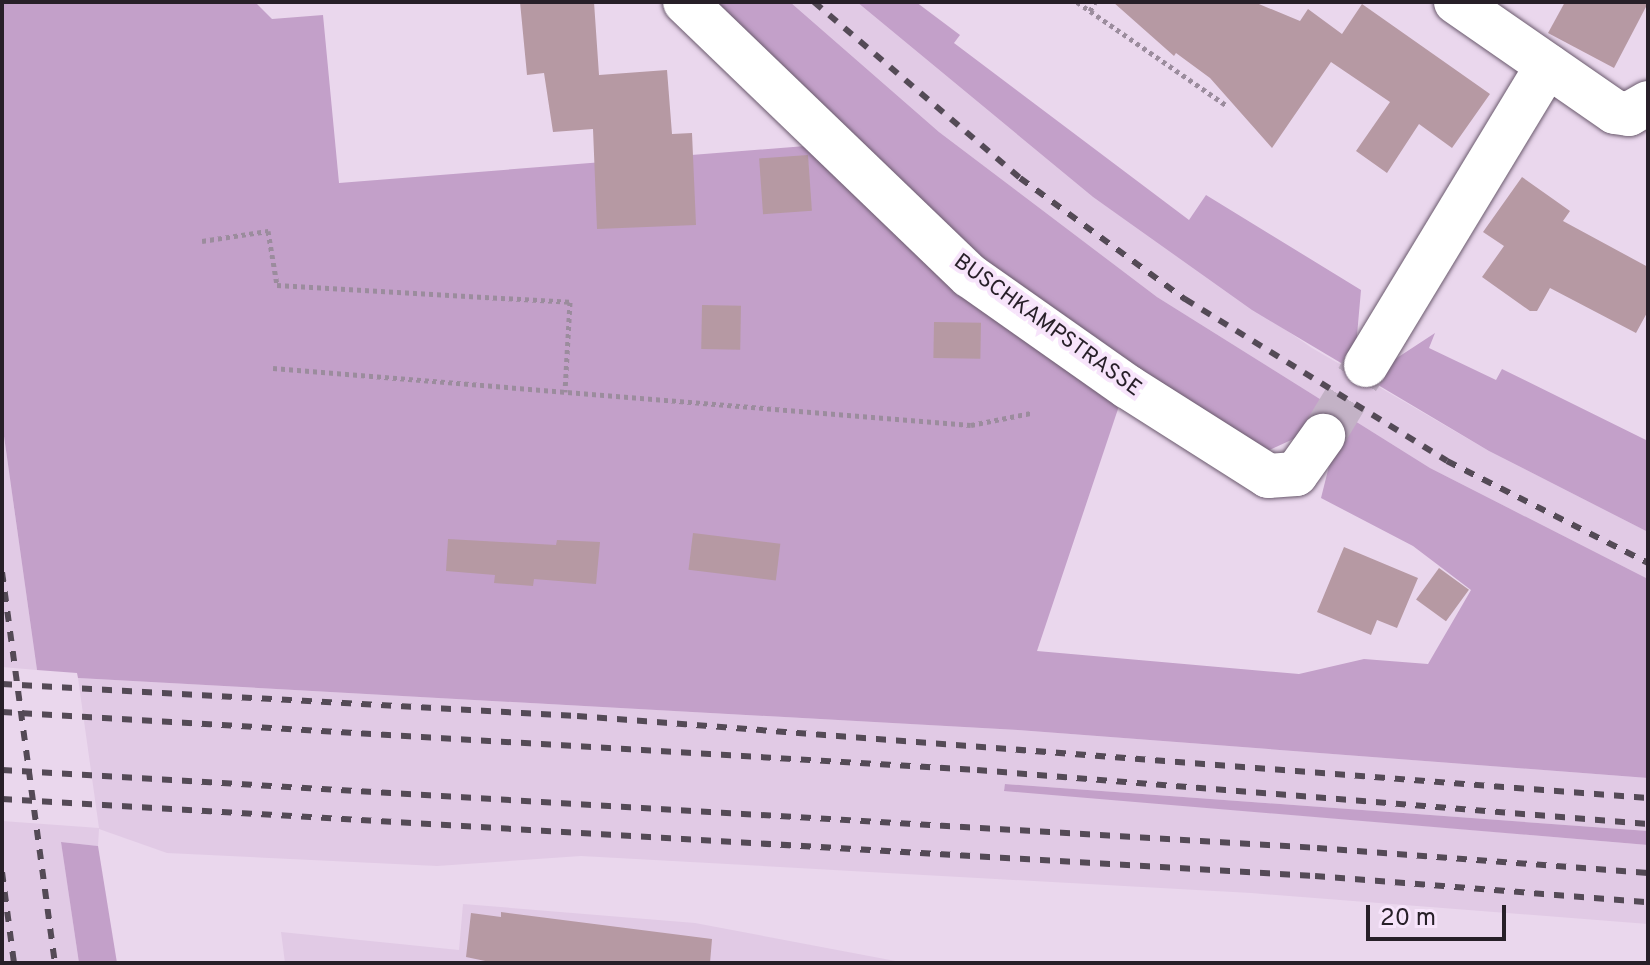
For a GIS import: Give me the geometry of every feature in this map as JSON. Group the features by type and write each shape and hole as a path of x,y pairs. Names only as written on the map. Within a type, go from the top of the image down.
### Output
{"street":[{"name":"BUSCHKAMPSTRASSE","path":"685,2 970,276 1128,387 1268,476 1296,474 1323,436"},
{"path":"1456,2 1615,112 1629,114 1648,103"},
{"path":"1366,365 1547,66"}],"path":[{"path":"1077,2 1227,106"},
{"path":"1090,11 1095,2"},
{"path":"202,241 268,231 277,285 570,302 565,392"},
{"path":"273,368 971,425 1031,413"}],"shaded area":[{"path":"2,2 255,2 272,19 323,15 339,183 818,145 1122,397 1037,651 1299,674 1364,659 1428,664 1471,590 1413,546 1321,498 1335,442 1313,430 1261,454 976,262 696,2 790,2 939,132 1157,297 1430,468 1648,579 1648,778 1018,730 78,678 77,673 37,670 2,422"},
{"path":"790,2 857,2 1093,197 1312,348 1489,451 1648,532 1648,579 1430,468 1157,297 939,132"},
{"path":"857,2 916,2 960,35 954,43 1189,220 1206,195 1361,290 1355,358 1377,371 1435,333 1429,348 1496,380 1502,369 1648,441 1648,532 1489,451 1252,310 1093,197"},
{"path":"2,422 37,670 2,667"},
{"path":"78,678 1018,730 1648,778 1648,831 1006,784 1004,790 1648,845 1648,924 1251,893 581,856 437,866 167,853 99,829 98,846 61,842 79,963 2,963 2,821 99,828"},
{"path":"1005,784 1648,831 1648,845 1004,791"},
{"path":"61,842 98,846 117,963 79,963"},
{"path":"463,904 695,923 906,963 285,963 281,932 459,950"}],"building":[{"path":"520,2 594,2 599,75 667,70 672,134 692,133 696,225 597,229 593,129 553,132 544,73 527,75"},
{"path":"1113,2 1254,2 1300,21 1308,9 1342,34 1362,4 1490,94 1452,148 1419,124 1387,173 1356,151 1390,102 1331,62 1272,148 1210,78 1176,53 1174,56"},
{"path":"1565,2 1648,3 1614,68 1548,33"},
{"path":"808,155 812,211 763,214 759,158"},
{"path":"1522,177 1570,211 1563,221 1648,267 1648,311 1636,333 1550,288 1537,311 1530,311 1482,277 1504,246 1483,232"},
{"path":"702,305 741,306 740,350 701,349"},
{"path":"934,322 981,323 980,359 933,358"},
{"path":"693,533 780,544 776,580 688,570"},
{"path":"448,539 556,545 557,540 600,542 596,584 534,579 533,586 494,583 495,575 446,571"},
{"path":"1344,547 1418,578 1397,628 1377,620 1371,635 1317,612"},
{"path":"1439,568 1469,590 1446,621 1416,600"},
{"path":"501,912 712,939 710,963 495,963 466,957 471,913 501,917"}],"tunnel":[{"path":"1323,436 1366,365"}],"railway":[{"path":"814,2 1020,178 1185,299 1447,461 1648,563"},
{"path":"2,572 55,963"},
{"path":"2,684 577,716 1648,798"},
{"path":"2,712 977,770 1648,824"},
{"path":"2,770 1317,848 1648,873"},
{"path":"2,799 1315,876 1648,902"},
{"path":"2,872 14,963"}]}
